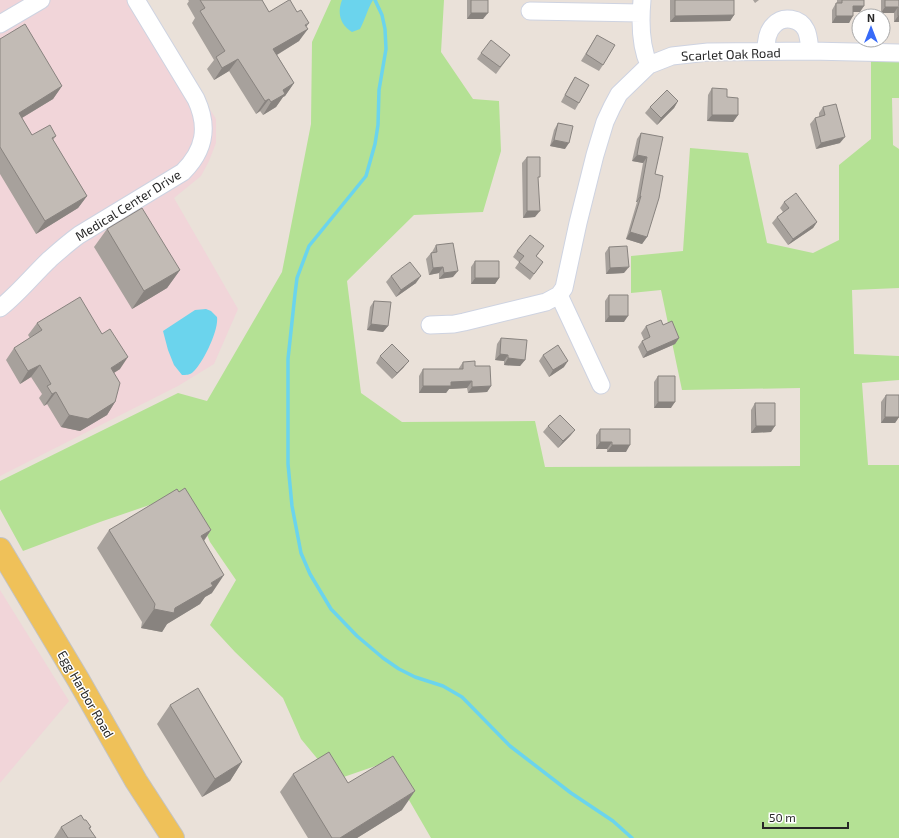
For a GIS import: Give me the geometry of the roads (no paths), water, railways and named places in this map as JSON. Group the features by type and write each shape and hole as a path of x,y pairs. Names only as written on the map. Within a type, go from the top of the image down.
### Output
{"main road":[{"name":"Egg Harbor Road","path":"0,550 79,681 136,782 173,838"}],"street":[{"path":"0,24 41,0"},
{"name":"Medical Center Drive","path":"0,308 68,243 183,172 190,164 201,145 204,123 196,99 136,0"},
{"path":"530,11 641,6 642,42 649,65"},
{"path":"766,51 768,35 774,25 779,21 788,19 799,22 806,29 810,51"},
{"name":"Scarlet Oak Road","path":"559,295 568,278 578,223 605,122 619,94 649,65 672,56 688,54 766,51 899,53"},
{"path":"430,325 464,322 546,302 559,295 601,385"}],"water":[{"path":"342,0 373,0 360,29 352,32 342,22 340,10"},
{"path":"206,309 211,311 217,317 216,330 206,354 197,368 191,374 182,375 174,365 163,331 195,310"}],"waterway":[{"path":"375,0 382,15 385,29 386,49 379,90 378,125 375,144 366,176 309,246 297,278 288,359 288,464 292,506 301,553 310,574 331,609 357,636 383,658 399,669 415,677 443,686 462,697 510,746 571,793 613,821 632,838"}]}
